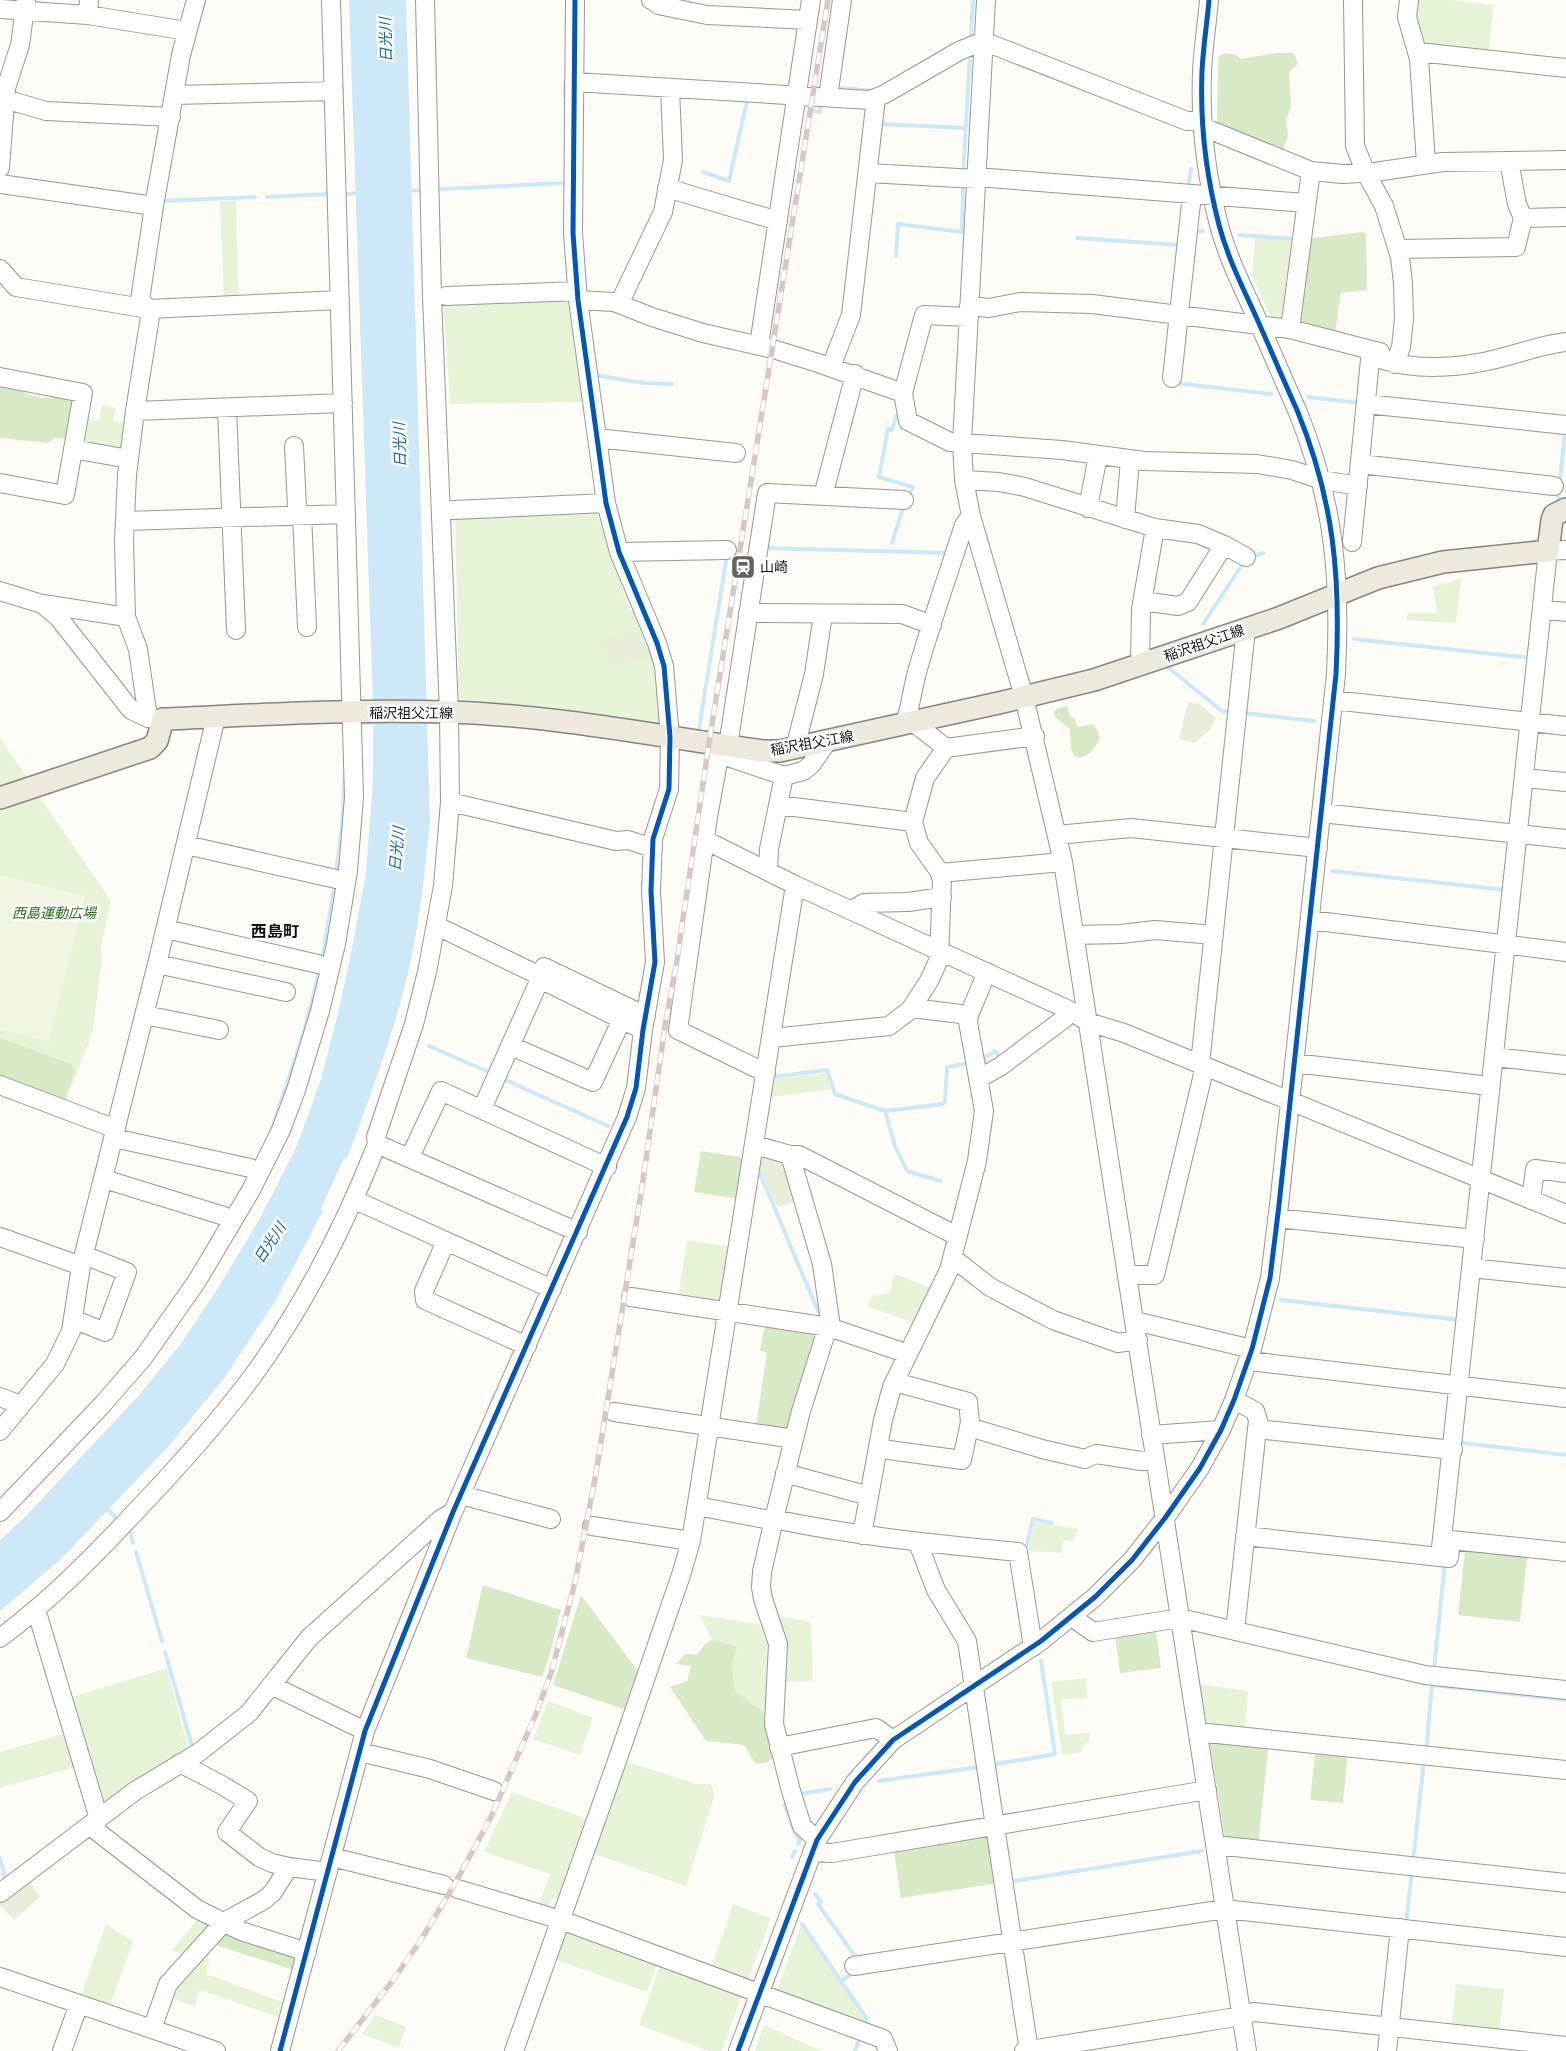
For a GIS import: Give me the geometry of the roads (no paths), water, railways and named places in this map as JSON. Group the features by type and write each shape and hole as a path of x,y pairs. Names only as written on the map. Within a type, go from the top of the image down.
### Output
{"main road":[{"path":"1557,551 1552,520 1554,515 1566,509"},
{"name":"稲沢祖父江線","path":"155,718 216,717 276,713 448,712 531,718 670,737 723,748 780,751 1024,698 1094,680 1246,629 1378,578 1443,562 1557,551"},
{"path":"0,798 150,748 157,740 155,718"}],"street":[{"path":"155,718 140,656 126,617 125,521 129,459 150,317 149,308 140,300 154,206 187,31 196,0"},
{"path":"0,1512 89,1419 143,1358 198,1281 251,1190 281,1130 296,1090 320,1011 336,944 348,871 354,797 354,713 346,514 331,0"},
{"path":"0,1638 36,1610 91,1560 189,1454 252,1376 286,1326 355,1200 378,1144 376,1137 414,1024 437,926 448,840 450,802 432,297 425,0"},
{"path":"280,2051 366,1731 453,1512 627,1118 636,1088 655,962 651,891 653,839 669,789 670,737 664,666 657,642 620,552 606,503 577,296 573,233 575,0"},
{"path":"651,0 656,1 658,5 707,15 808,20"},
{"path":"758,345 811,0"},
{"path":"828,97 842,0"},
{"path":"986,0 962,442 964,480 971,516 1035,736 1063,862 1247,2051"},
{"path":"738,2051 815,1846 855,1782 894,1740 1033,1646 1072,1617 1132,1560 1165,1518 1200,1468 1220,1430 1234,1400 1250,1355 1270,1278 1336,674 1338,595 1333,542 1322,480 1297,411 1234,269 1220,228 1212,196 1203,124 1202,70 1209,0"},
{"path":"1352,0 1355,146 1366,173 1384,206 1398,249 1403,283 1404,319 1401,346 1395,364"},
{"path":"1409,0 1407,17 1418,52 1426,163"},
{"path":"0,9 25,5 88,8 187,31"},
{"path":"0,168 6,88 20,45 25,5"},
{"path":"574,82 870,100 959,51 984,41 1187,120 1203,124 1311,171 1343,174 1366,173 1426,163 1566,160"},
{"path":"1418,52 1566,68"},
{"path":"619,304 663,212 672,160 670,89"},
{"path":"175,96 334,90"},
{"path":"831,367 851,315 876,98"},
{"path":"5,99 46,111 171,117"},
{"path":"1398,249 1516,247 1523,218 1517,204 1509,161"},
{"path":"1290,329 1311,171"},
{"path":"868,173 976,178 1306,203"},
{"path":"0,184 154,206"},
{"path":"667,188 778,221"},
{"path":"1172,378 1192,194"},
{"path":"1523,218 1566,217"},
{"path":"0,270 16,288 149,308 340,300"},
{"path":"446,296 577,296 614,302 652,317 694,330 758,345 855,374 903,393"},
{"path":"1358,486 1322,480 1292,470 1257,464 1130,460 1062,450 950,442 908,421 903,393 924,315 969,312 1020,302 1092,304 1290,329 1380,352 1384,360 1395,364 1424,366 1484,362 1552,343 1566,342"},
{"path":"1352,542 1371,350"},
{"path":"823,496 855,374"},
{"path":"0,377 83,392 65,495 0,483"},
{"path":"135,411 343,403"},
{"path":"1366,404 1566,425"},
{"path":"227,408 236,630"},
{"path":"597,438 736,453"},
{"path":"294,446 297,507 302,515 307,627"},
{"path":"73,449 129,459"},
{"path":"1088,508 1098,455"},
{"path":"1125,519 1130,460"},
{"path":"1360,464 1554,486"},
{"path":"964,480 998,482 1025,487 1155,528 1198,534 1246,557"},
{"path":"766,1073 678,1030 712,843 723,748 748,613 767,493 904,500"},
{"path":"453,510 606,503"},
{"path":"125,521 346,514"},
{"path":"971,516 964,526 916,678 909,723 946,748 1035,736"},
{"path":"1140,665 1143,601 1155,528"},
{"path":"1143,601 1178,606 1188,602 1224,545"},
{"path":"620,552 727,550"},
{"path":"1440,1557 1542,609 1557,551"},
{"path":"0,591 42,604 126,617"},
{"path":"42,604 58,617 131,710 155,718"},
{"path":"1542,609 1566,612"},
{"path":"748,613 902,614 932,625"},
{"path":"794,748 814,674 823,614"},
{"path":"1128,1275 1155,1275 1202,1065 1246,629"},
{"path":"1333,700 1566,726"},
{"path":"0,1431 55,1364 71,1331 83,1261 145,1015 216,717"},
{"path":"723,748 784,776 803,771 811,765 827,742"},
{"path":"772,1038 889,1026 912,1008 935,968 939,950 942,897 940,873 919,844 913,822 925,778 946,748"},
{"path":"768,871 769,853 784,776"},
{"path":"1524,778 1566,782"},
{"path":"450,802 616,841 628,840 653,848"},
{"path":"778,805 913,822"},
{"path":"1321,813 1566,839"},
{"path":"1057,835 1131,828 1318,848"},
{"path":"712,843 769,853"},
{"path":"712,843 795,885 1069,1010 1088,1022 1124,1033 1566,1214"},
{"path":"186,845 336,879"},
{"path":"940,873 1063,862"},
{"path":"514,2051 681,1575 691,1541 795,885"},
{"path":"852,910 864,903 908,902 942,897"},
{"path":"1310,920 1566,952"},
{"path":"437,926 536,974 542,973 645,1023"},
{"path":"166,929 318,964"},
{"path":"1074,935 1121,934 1155,930 1214,935"},
{"path":"157,964 286,992"},
{"path":"862,1535 883,1420 895,1382 941,1289 954,1258 957,1236 968,1202 983,1128 984,1111 970,1039 969,1015 987,972"},
{"path":"542,973 622,1019 645,1023"},
{"path":"482,1109 542,973"},
{"path":"912,1008 969,1015"},
{"path":"978,1079 1001,1066 1065,1018 1069,1010"},
{"path":"145,1015 219,1030"},
{"path":"511,1046 593,1082 622,1019"},
{"path":"1494,1057 1566,1065"},
{"path":"1294,1064 1490,1086"},
{"path":"0,1085 115,1134 250,1168"},
{"path":"410,1158 442,1091 606,1167"},
{"path":"378,1144 578,1232"},
{"path":"755,1145 790,1155 800,1155 957,1236"},
{"path":"790,1155 822,1264 829,1327 801,1411 785,1472 762,1572 761,1587 763,1599 778,1644 774,1724 802,1826 815,1846 832,1853 1207,1790"},
{"path":"1531,1200 1535,1169 1566,1173"},
{"path":"104,1179 224,1216"},
{"path":"355,1200 552,1289"},
{"path":"1277,1218 1475,1239"},
{"path":"0,1237 127,1272 105,1332 73,1319"},
{"path":"446,1241 424,1291 425,1300 526,1346"},
{"path":"954,1258 990,1287 1053,1320 1118,1343 1138,1340"},
{"path":"1471,1268 1566,1278"},
{"path":"631,1297 829,1327 908,1354"},
{"path":"1135,1321 1250,1355 1459,1386 1566,1398"},
{"path":"878,1447 962,1460 969,1427 968,1402 895,1382"},
{"path":"0,1397 21,1405"},
{"path":"1234,1400 1255,1410 1258,1420 1236,1631"},
{"path":"614,1412 794,1439"},
{"path":"969,1427 1042,1449 1085,1459 1096,1454 1141,1461 1155,1459"},
{"path":"1256,1429 1452,1450"},
{"path":"1151,1435 1220,1430"},
{"path":"785,1472 870,1496"},
{"path":"461,1495 551,1519"},
{"path":"697,1506 770,1520 774,1519 824,1530 918,1543 1018,1552 1033,1646"},
{"path":"0,1893 135,1791 198,1754 249,1713 308,1638 441,1519 453,1512"},
{"path":"592,1526 691,1541"},
{"path":"1245,1536 1449,1558 1451,1540 1566,1552"},
{"path":"918,1543 936,1590 968,1641 973,1687 1027,2051 1254,2012 1566,2046"},
{"path":"36,1610 95,1822 197,1910 241,1931 307,1952"},
{"path":"1072,1617 1093,1632 1180,1618 1426,1675 1566,1690"},
{"path":"271,1685 366,1731"},
{"path":"779,1746 876,1728 894,1740"},
{"path":"1198,1732 1566,1770"},
{"path":"360,1752 430,1769 494,1791"},
{"path":"180,1763 220,1784 248,1802 227,1832 259,1857 289,1867 330,1865 451,1887 561,1920 883,2039 888,2051"},
{"path":"1216,1845 1566,1883"},
{"path":"152,2029 168,1984 224,1922 264,1900 273,1892 289,1867"},
{"path":"854,1966 1225,1909 1566,1947"},
{"path":"1387,2051 1400,1928"},
{"path":"0,1977 216,2051"},
{"path":"62,2051 78,2004"}],"water":[{"name":"日光川","path":"349,0 406,0 430,822 410,965 386,1051 347,1159 344,1158 321,1209 323,1211 276,1300 225,1377 167,1448 60,1560 0,1611 0,1540 27,1515 141,1393 182,1342 218,1288 259,1220 296,1148 320,1082 337,1018 352,949 366,873 373,779 373,704"}],"waterway":[{"path":"971,34 973,0"},
{"path":"963,174 970,54"},
{"path":"565,84 565,97"},
{"path":"841,88 874,91"},
{"path":"703,172 729,181 747,101 750,101"},
{"path":"814,111 820,112 821,103"},
{"path":"881,122 881,124 966,128"},
{"path":"1188,188 1191,169"},
{"path":"896,256 898,224 962,232 963,182"},
{"path":"441,189 565,183"},
{"path":"408,191 423,190"},
{"path":"345,194 361,193"},
{"path":"267,197 330,194"},
{"path":"162,201 255,197"},
{"path":"1193,231 1203,231"},
{"path":"1239,235 1296,239"},
{"path":"1077,238 1181,245"},
{"path":"595,375 643,383 672,384"},
{"path":"1175,383 1271,394"},
{"path":"1308,397 1359,403"},
{"path":"901,416 896,416 892,430 888,429 879,477 913,487 908,496"},
{"path":"1558,499 1565,432"},
{"path":"892,543 904,505"},
{"path":"764,548 949,553"},
{"path":"1251,557 1263,553"},
{"path":"698,735 727,555"},
{"path":"1203,624 1244,562"},
{"path":"1354,639 1531,658"},
{"path":"1164,664 1222,711 1233,712"},
{"path":"1245,713 1314,721"},
{"path":"360,723 378,723"},
{"path":"336,874 342,826 345,774"},
{"path":"1332,871 1506,890"},
{"path":"322,960 335,883"},
{"path":"271,1132 304,1032 320,969"},
{"path":"429,1046 491,1073"},
{"path":"981,1060 995,1051 1002,1060"},
{"path":"885,1111 943,1104 945,1101 947,1067 971,1063"},
{"path":"771,1077 827,1070 835,1094 885,1111 895,1146 907,1171 941,1181"},
{"path":"503,1079 608,1126"},
{"path":"758,1169 821,1318"},
{"path":"1281,1300 1460,1320"},
{"path":"489,1408 495,1394"},
{"path":"1463,1443 1566,1455"},
{"path":"105,1507 116,1518"},
{"path":"1025,1552 1033,1519 1052,1523"},
{"path":"130,1531 133,1543"},
{"path":"136,1552 162,1641"},
{"path":"1434,1669 1445,1562"},
{"path":"165,1652 192,1746"},
{"path":"991,1765 1055,1754 1041,1661"},
{"path":"1426,1752 1432,1685 1566,1700"},
{"path":"1413,1861 1424,1761"},
{"path":"879,1781 979,1767"},
{"path":"799,1794 830,1789"},
{"path":"785,1805 793,1829 800,1841 798,1844"},
{"path":"792,1857 795,1851"},
{"path":"1015,1881 1202,1851"},
{"path":"0,1858 6,1880"},
{"path":"1406,1925 1412,1870"},
{"path":"815,1894 821,1902 818,1904 857,1959"},
{"path":"802,1924 841,1981 854,1972"},
{"path":"841,1981 867,2019 865,2025"},
{"path":"855,2051 860,2037"}],"railway":[{"path":"338,2051 419,1943 453,1887 490,1819 536,1714 552,1670 575,1582 595,1479 642,1187 709,743 828,0"}],"place":[{"name":"山崎","path":"743,567"}],"district":[{"name":"西島町","path":"275,931"}],"park label":[{"name":"西島運動広場","path":"54,913"}]}
